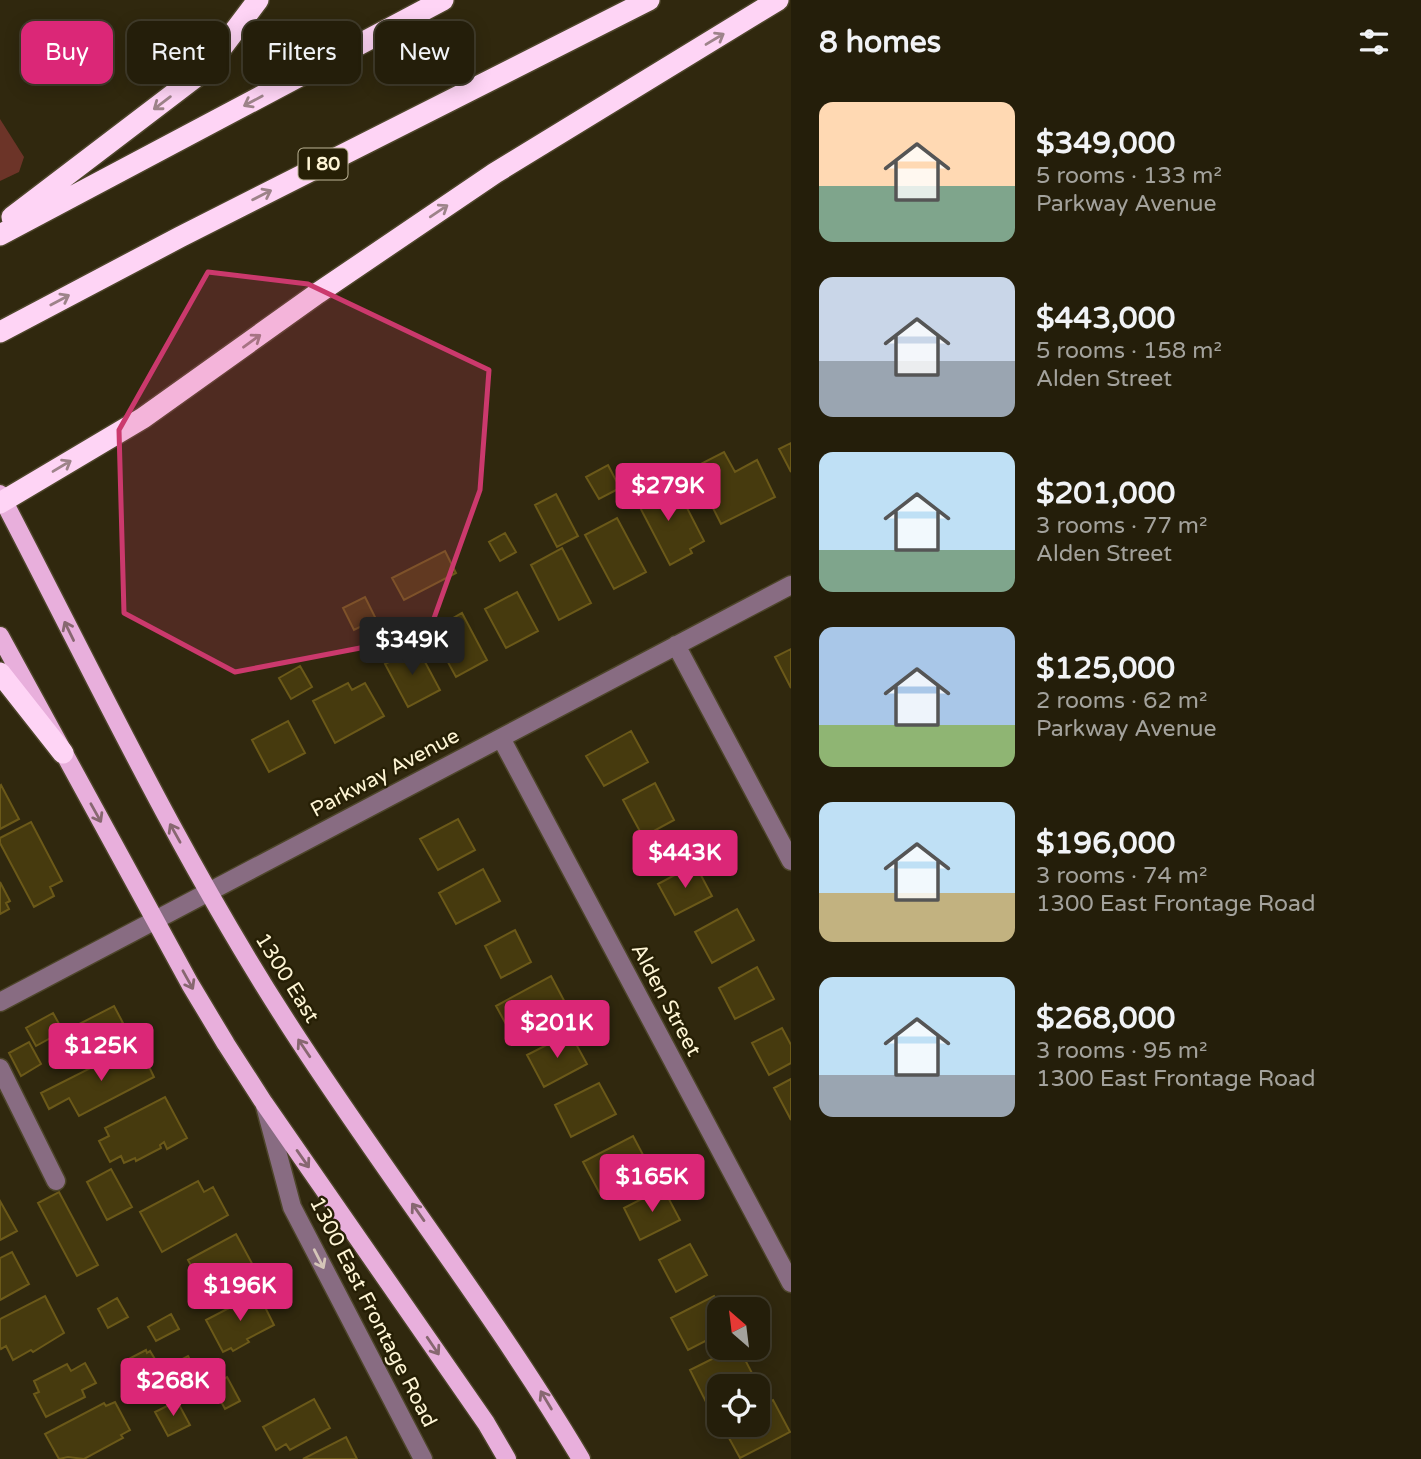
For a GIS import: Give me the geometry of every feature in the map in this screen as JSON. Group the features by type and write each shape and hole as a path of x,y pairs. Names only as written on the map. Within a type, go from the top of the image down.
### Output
{"highway":[{"path":"0,226 205,70 258,0"},
{"path":"0,234 443,0"},
{"name":"I 80","path":"0,332 180,237 649,0"},
{"path":"1,500 143,418 318,293 495,173 779,0"},
{"path":"0,673 63,753"}],"main road":[{"name":"1300 East","path":"1,500 208,892 286,1021 539,1389 581,1459"},
{"path":"0,636 190,984 264,1103 486,1423 507,1459"}],"street":[{"name":"Parkway Avenue","path":"0,1002 791,585"},
{"path":"676,645 791,862"},
{"name":"Alden Street","path":"501,738 791,1283"},
{"path":"0,1068 56,1181"},
{"name":"1300 East Frontage Road","path":"264,1103 292,1207 423,1459"}],"highlighted area":[{"path":"208,272 308,284 489,370 480,490 428,635 235,672 124,613 119,430"}],"shaded area":[{"path":"0,119 24,157 19,172 0,181"}],"building":[{"path":"791,443 791,472 779,449"},
{"path":"724,452 735,472 757,460 775,497 721,524 693,468"},
{"path":"608,465 620,488 599,499 586,477"},
{"path":"656,480 672,511 685,504 704,541 690,549 692,553 670,565 632,492"},
{"path":"556,494 578,536 557,547 535,505"},
{"path":"617,518 646,572 614,589 585,535"},
{"path":"505,533 516,552 500,561 489,542"},
{"path":"562,548 591,603 559,620 531,565"},
{"path":"445,551 456,573 404,600 392,578"},
{"path":"517,592 538,631 506,648 485,609"},
{"path":"365,597 376,619 354,630 343,608"},
{"path":"462,613 487,660 456,677 431,631"},
{"path":"417,647 440,690 408,707 385,664"},
{"path":"791,649 791,688 775,657"},
{"path":"300,666 312,687 291,699 279,678"},
{"path":"348,683 352,690 365,683 384,716 335,743 313,701"},
{"path":"288,721 305,753 269,772 252,740"},
{"path":"631,731 648,762 604,786 586,756"},
{"path":"655,783 674,820 643,837 623,800"},
{"path":"0,786 19,819 0,829"},
{"path":"458,819 475,850 438,870 420,839"},
{"path":"31,822 62,881 50,887 54,896 34,907 0,843 0,838"},
{"path":"695,864 712,896 675,915 658,884"},
{"path":"483,869 500,901 456,924 439,893"},
{"path":"0,882 10,901 6,903 9,909 0,914"},
{"path":"737,909 754,940 712,963 695,932"},
{"path":"515,930 531,962 501,978 485,946"},
{"path":"757,967 774,999 735,1019 719,988"},
{"path":"551,976 568,1008 513,1037 496,1006"},
{"path":"114,1006 123,1023 114,1027 120,1041 78,1063 62,1033"},
{"path":"53,1013 63,1031 36,1046 26,1028"},
{"path":"782,1028 791,1045 791,1063 769,1075 752,1043"},
{"path":"570,1033 587,1064 544,1087 527,1055"},
{"path":"29,1042 41,1064 21,1076 9,1053"},
{"path":"126,1050 131,1060 143,1054 154,1077 79,1116 69,1098 49,1109 41,1093"},
{"path":"791,1079 791,1120 774,1088"},
{"path":"599,1083 616,1114 571,1137 555,1105"},
{"path":"165,1097 187,1138 167,1149 164,1142 160,1145 161,1148 136,1161 135,1158 124,1163 121,1156 110,1162 99,1141 109,1136 105,1128"},
{"path":"633,1136 650,1168 600,1194 583,1162"},
{"path":"111,1169 132,1207 107,1220 87,1182"},
{"path":"198,1181 204,1192 213,1187 228,1215 162,1252 140,1212"},
{"path":"663,1188 680,1220 640,1240 624,1208"},
{"path":"59,1192 98,1265 77,1276 38,1203"},
{"path":"0,1201 17,1231 0,1240"},
{"path":"236,1234 255,1269 207,1295 188,1260"},
{"path":"690,1244 707,1275 676,1292 659,1260"},
{"path":"12,1252 29,1284 0,1300 0,1258"},
{"path":"256,1294 258,1297 262,1294 266,1301 263,1303 274,1325 247,1339 249,1342 233,1351 231,1348 223,1352 206,1320"},
{"path":"45,1296 64,1333 33,1352 31,1350 13,1360 6,1346 1,1349 0,1347 0,1319"},
{"path":"117,1298 128,1317 108,1328 98,1309"},
{"path":"707,1300 707,1340 688,1350 671,1318"},
{"path":"171,1314 179,1329 156,1341 148,1327"},
{"path":"146,1350 147,1353 150,1351 161,1369 157,1371 159,1374 137,1386 123,1362"},
{"path":"188,1356 200,1379 179,1391 167,1367"},
{"path":"710,1360 745,1360 752,1374 707,1374 706,1402 690,1370"},
{"path":"85,1363 96,1383 82,1390 85,1397 46,1417 34,1394 39,1392 34,1381 67,1364 71,1371"},
{"path":"227,1377 240,1401 225,1409 212,1385"},
{"path":"314,1399 330,1428 290,1450 286,1444 276,1450 263,1427"},
{"path":"773,1400 790,1432 740,1458 728,1437 770,1437 770,1402"},
{"path":"177,1401 190,1425 168,1436 155,1412"},
{"path":"115,1402 130,1430 121,1435 123,1438 84,1459 59,1459 45,1434 104,1403 106,1406"},
{"path":"346,1437 357,1459 303,1459"}]}
